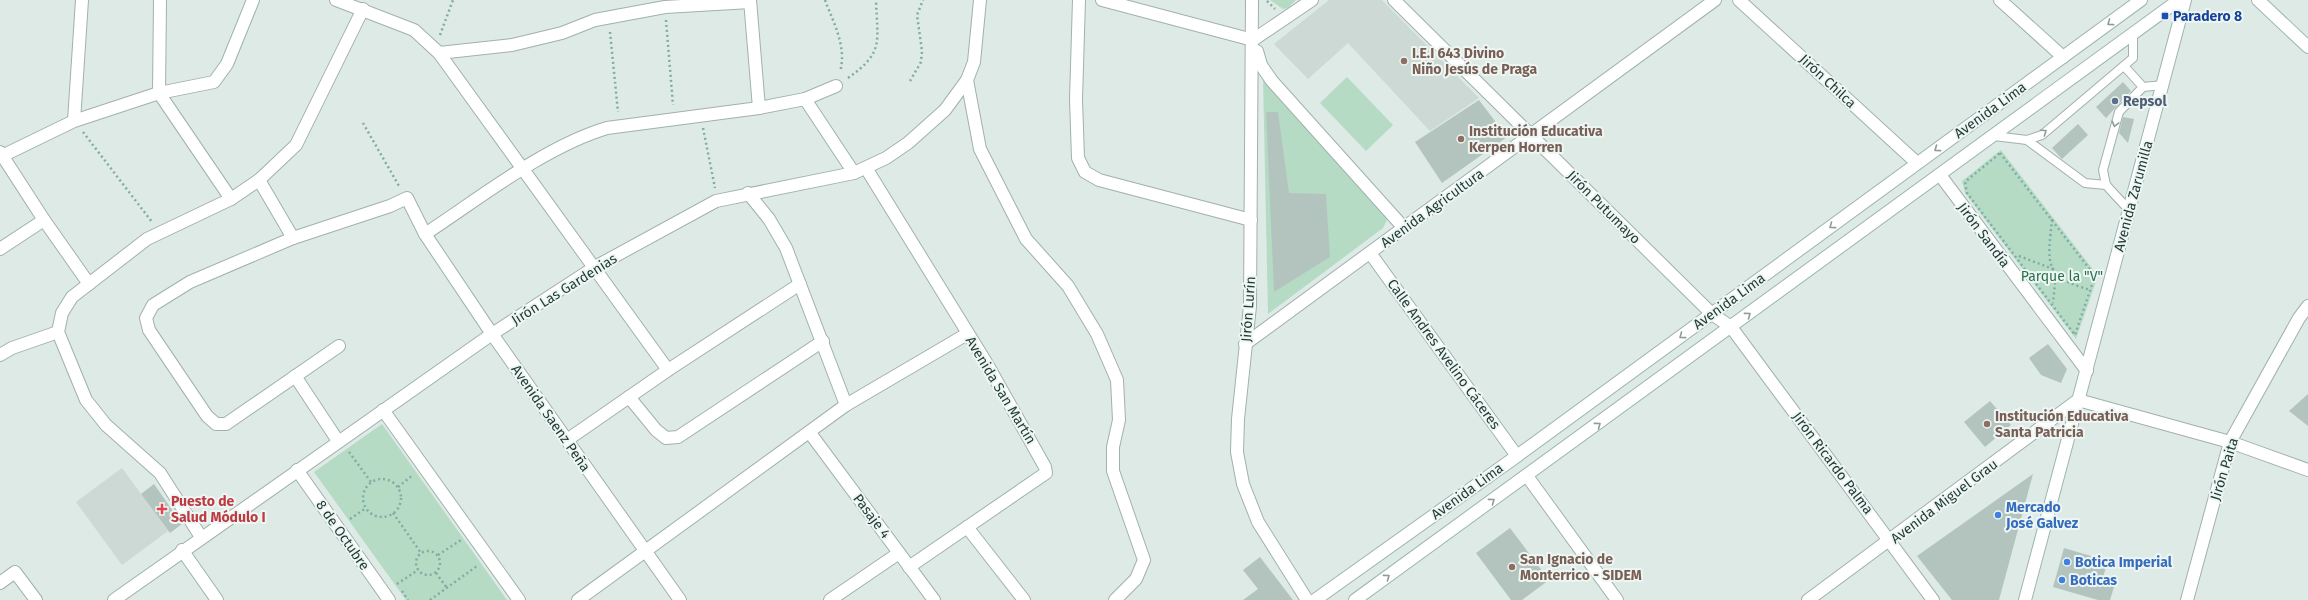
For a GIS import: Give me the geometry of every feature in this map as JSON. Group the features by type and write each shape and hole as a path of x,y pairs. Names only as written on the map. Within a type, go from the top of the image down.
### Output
{"street":[{"path":"74,121 82,0"},
{"path":"160,0 159,93 231,199"},
{"path":"89,284 44,220 2,154 74,121 159,93 214,82 227,64 253,0"},
{"path":"336,0 363,9 414,30 437,51 524,169 668,370"},
{"name":"Jirón Las Gardenias","path":"114,600 182,550 492,334 595,268 691,213 718,201 748,193 854,173 886,158 908,143 945,110 967,80 974,62 980,0"},
{"path":"1079,0 1076,106 1078,158 1085,172 1099,180 1251,220"},
{"path":"1102,0 1253,40 1312,0"},
{"name":"Jirón Lurín","path":"1252,0 1253,40 1250,306 1238,419 1238,452 1243,484 1258,522 1307,600"},
{"name":"Jirón Putumayo","path":"1394,0 1712,314 1731,327"},
{"name":"Avenida Agricultura","path":"1245,344 1715,0"},
{"name":"Jirón Chilca","path":"1739,0 1917,163"},
{"path":"2000,0 2063,57"},
{"name":"Avenida Lima","path":"1315,600 1517,456 2141,0"},
{"name":"Avenida Lima","path":"1355,600 2179,0"},
{"name":"Avenida Zarumilla","path":"2025,600 2185,0"},
{"path":"2258,0 2308,47"},
{"path":"437,51 512,45 562,33 595,20 665,7 750,1 759,108"},
{"path":"201,537 160,473 106,425 86,400 58,332 62,313 72,297 147,240 160,232 231,199 259,180 296,145 363,9"},
{"path":"1253,40 1261,65 1272,81 1404,228"},
{"path":"967,80 980,149 1026,239 1068,286 1097,334 1117,380 1119,420 1113,447 1113,471 1144,560 1136,579 1115,600"},
{"path":"425,234 524,169 585,135 607,128 759,108 804,99 836,86"},
{"path":"804,99 854,173"},
{"name":"Avenida San Martín","path":"866,168 1020,420 1045,467 1046,472 909,567"},
{"name":"Jirón Sandía","path":"1940,175 2087,371"},
{"path":"259,180 292,238"},
{"path":"748,193 769,219 786,248 823,341 846,405"},
{"path":"339,346 226,424 216,424 207,416 149,330 146,318 153,305 190,282 292,238 390,206 407,198"},
{"name":"Avenida Saenz Peña","path":"407,198 425,234 492,334 680,600"},
{"path":"0,249 44,220"},
{"name":"Calle Andres Avelino Cáceres","path":"1370,253 1517,456"},
{"path":"566,440 668,370 800,284"},
{"name":"Jirón Paita","path":"2187,600 2230,442 2299,318 2308,306"},
{"name":"Jirón Ricardo Palma","path":"1731,327 1891,540 1933,600"},
{"path":"0,355 12,348 58,332"},
{"path":"578,600 846,405 967,334"},
{"path":"629,397 656,430 666,438 678,437 823,341"},
{"path":"295,376 338,441"},
{"path":"2078,400 2230,442 2308,470"},
{"name":"Avenida Miguel Grau","path":"1808,600 2078,400"},
{"path":"383,410 519,600"},
{"name":"Pasaje 4","path":"810,432 934,600"},
{"name":"8 de Octubre","path":"297,470 389,600"},
{"path":"1527,476 1617,600"},
{"path":"967,527 1024,600"},
{"path":"182,550 217,600"},
{"path":"835,599 899,553"},
{"path":"0,583 15,572 36,600"}],"lane":[{"path":"1994,136 2027,140 2042,135 2133,58 2133,34"},
{"path":"2124,66 2143,87"},
{"path":"2129,210 2106,185 2103,170 2118,112 2143,87 2163,85"},
{"path":"2027,140 2085,183 2106,185"}],"path":[{"path":"437,51 453,0"},
{"path":"825,0 841,46 843,60 836,86"},
{"path":"836,86 865,66 876,50 876,0"},
{"path":"910,81 920,62 922,51 917,15 923,0"},
{"path":"665,7 675,119"},
{"path":"609,18 619,127"},
{"path":"701,116 718,201"},
{"path":"74,121 160,232"},
{"path":"363,123 407,198"},
{"path":"2000,152 2095,276 2075,334 2015,256 1967,193 1964,182 2000,152"},
{"path":"2052,219 2050,256 2056,284 2052,304"},
{"path":"2015,256 2035,260 2053,269 2060,280 2068,284 2091,290"},
{"path":"342,456 354,448"},
{"path":"348,451 371,482"},
{"path":"398,487 414,475"},
{"path":"380,478 387,479 398,487 400,492 400,504 393,513 388,516 376,516 366,508 363,496 365,490 371,482 380,478"},
{"path":"350,519 366,508"},
{"path":"393,513 421,553"},
{"path":"346,514 355,525"},
{"path":"438,555 461,540"},
{"path":"431,551 438,555 441,562 436,573 424,574 418,570 416,562 421,553 431,551"},
{"path":"430,600 479,565"},
{"path":"397,584 418,570"},
{"path":"436,573 447,588"},
{"path":"393,578 408,600"}],"shaded area":[{"name":"I.E.I 643 Divino Niño Jesús de Praga","path":"1329,0 1382,0 1479,98 1430,131 1348,43 1308,79 1274,44"},
{"path":"122,468 168,531 122,565 76,502"}],"green space":[{"path":"1270,0 1296,0 1288,8 1283,9"},
{"path":"1263,77 1384,213 1387,220 1383,228 1268,314"},
{"path":"1347,77 1393,125 1366,151 1320,103"},
{"name":"Parque la \"V\"","path":"2001,150 2098,276 2076,339 1965,193 1962,181"},
{"path":"382,424 507,600 406,600 314,472"}],"building":[{"name":"Repsol","path":"2123,82 2131,91 2106,118 2096,107"},
{"name":"Institución Educativa Kerpen Horren","path":"1479,100 1507,137 1442,183 1415,142"},
{"path":"1266,112 1278,112 1289,193 1326,194 1330,257 1274,292"},
{"path":"2123,117 2134,119 2128,143 2119,133"},
{"path":"2078,124 2088,135 2062,159 2052,148"},
{"path":"2048,344 2067,369 2061,383 2041,375 2029,358"},
{"path":"2308,394 2308,426 2289,411"},
{"name":"Institución Educativa Santa Patricia","path":"1990,401 2011,425 1985,447 1964,422"},
{"name":"Mercado José Galvez","path":"2033,474 1999,600 1952,600 1917,556"},
{"name":"Puesto de Salud Módulo I","path":"154,484 182,524 170,533 141,494"},
{"name":"San Ignacio de Monterrico - SIDEM","path":"1510,528 1549,580 1522,600 1511,600 1476,553"},
{"path":"2064,548 2108,561 2103,577 2116,581 2110,600 2098,600 2053,587"},
{"path":"1260,557 1293,600 1243,600 1258,589 1243,570"}],"place":[{"name":"Paradero 8","path":"2165,16"},
{"name":"I.E.I 643 Divino Niño Jesús de Praga","path":"1404,61"},
{"name":"Repsol","path":"2115,101"},
{"name":"Institución Educativa Kerpen Horren","path":"1461,139"},
{"name":"Institución Educativa Santa Patricia","path":"1987,424"},
{"name":"Puesto de Salud Módulo I","path":"162,509"},
{"name":"Mercado José Galvez","path":"1998,515"},
{"name":"Botica Imperial","path":"2067,562"},
{"name":"San Ignacio de Monterrico - SIDEM","path":"1512,567"},
{"name":"Boticas","path":"2062,580"}]}
